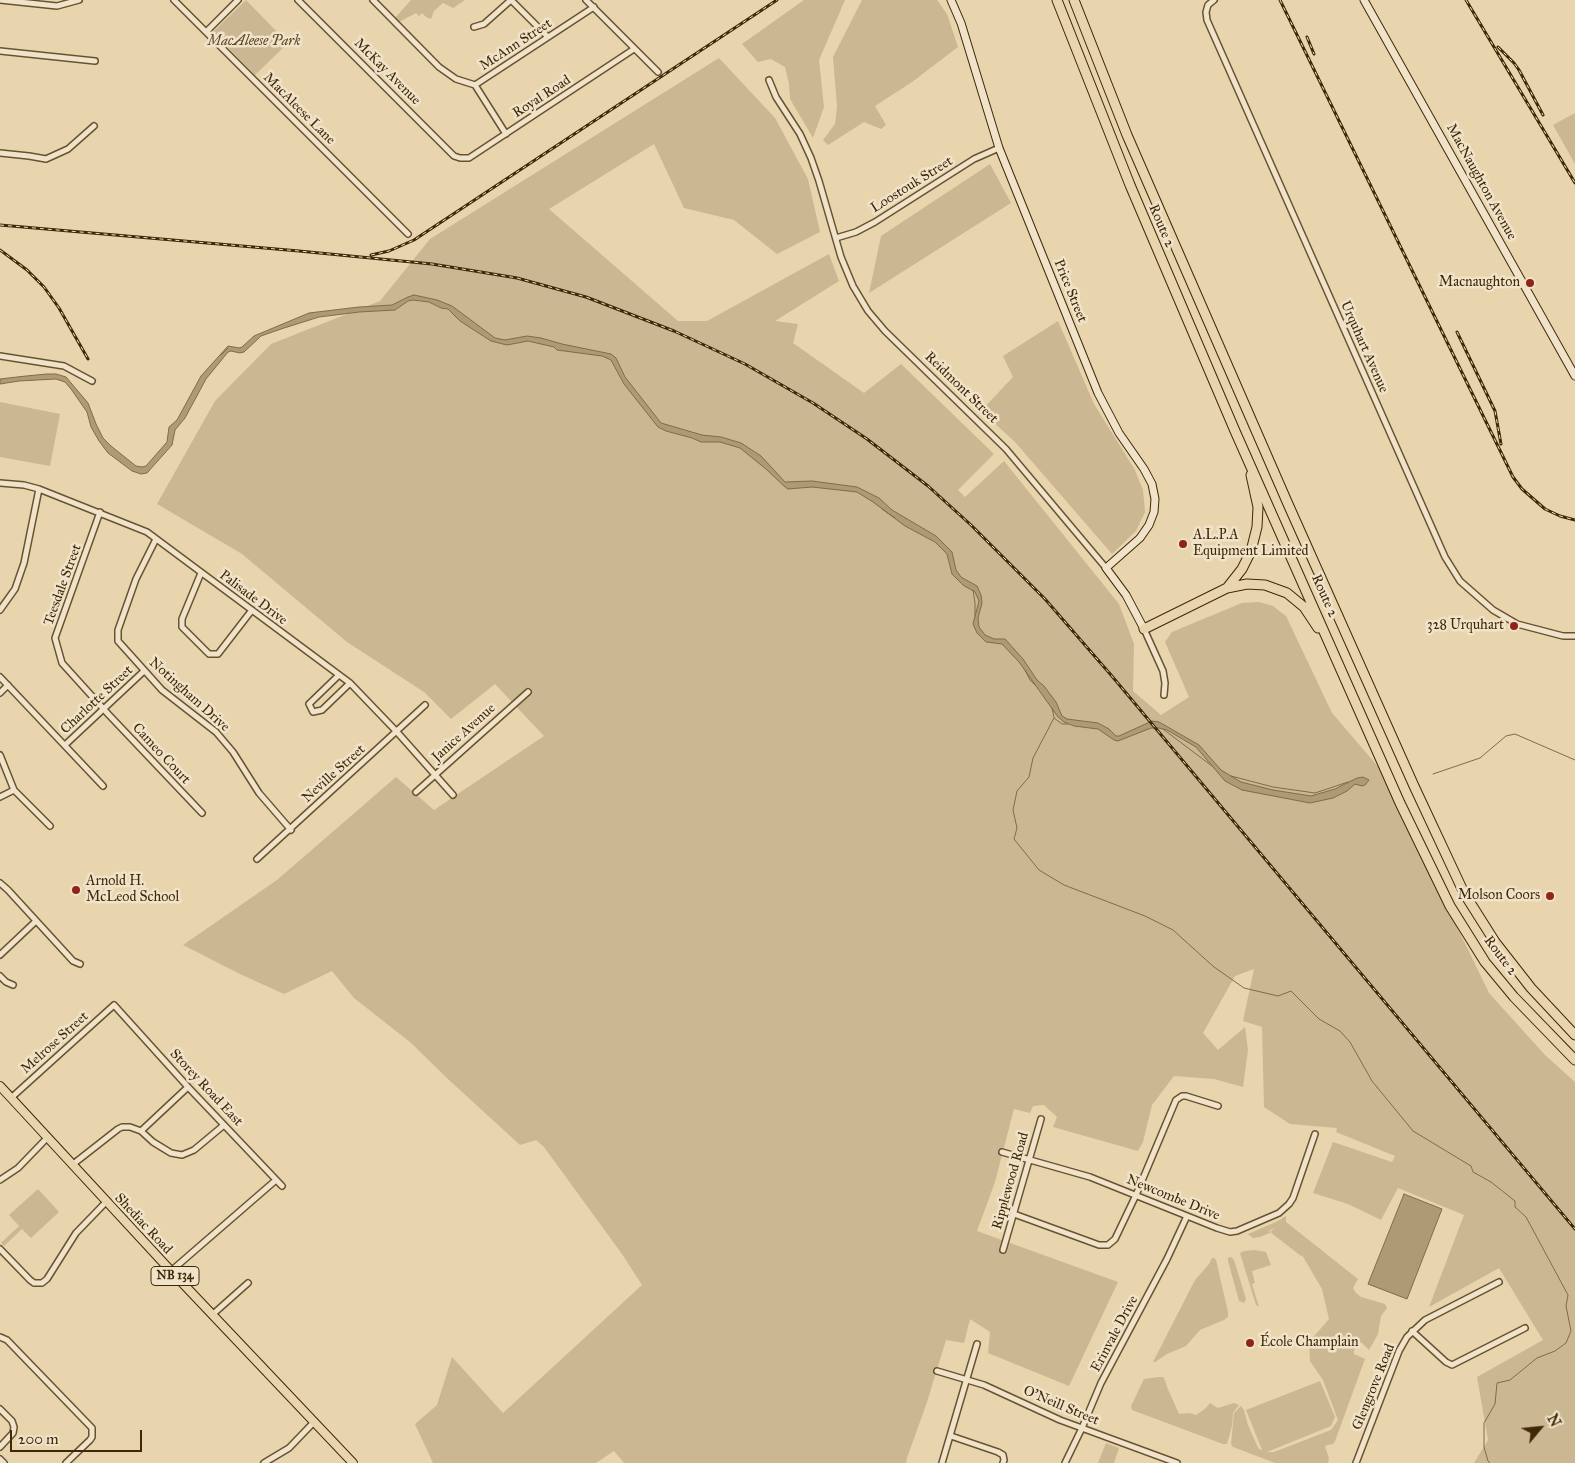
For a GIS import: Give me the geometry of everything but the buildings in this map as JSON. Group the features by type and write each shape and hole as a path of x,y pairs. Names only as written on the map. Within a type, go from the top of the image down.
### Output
{"highway":[{"name":"Route 2","path":"1057,0 1130,185 1235,432 1400,803 1450,906 1486,962 1514,997 1575,1060"},
{"name":"Route 2","path":"1074,0 1127,135 1284,495 1464,893 1495,942 1525,981 1575,1035"},
{"path":"1227,588 1242,569 1251,552 1257,527 1258,507 1251,475 1235,432"},
{"path":"1144,629 1227,588 1248,584 1266,585 1287,592 1304,607 1318,627 1342,672"}],"main road":[{"name":"Shediac Road","path":"0,1086 171,1272 353,1463"}],"street":[{"path":"0,0 57,6 79,0"},
{"name":"MacAleese Lane","path":"174,0 408,234"},
{"path":"206,32 238,0"},
{"name":"McKay Avenue","path":"298,0 454,156 460,158"},
{"path":"372,0 439,68 456,79 475,85 506,134"},
{"path":"474,27 484,24 511,0 548,37"},
{"path":"586,0 658,72"},
{"name":"Price Street","path":"951,0 961,23 1000,148 1098,393 1119,433 1152,484 1155,499 1154,512 1149,525 1140,538 1106,568"},
{"name":"Urquhart Avenue","path":"1214,0 1208,6 1206,12 1208,20 1445,557 1460,581 1493,610 1517,624 1563,636 1575,636"},
{"name":"MacNaughton Avenue","path":"1364,0 1575,376"},
{"name":"McAnn Street","path":"475,85 594,7"},
{"name":"Royal Road","path":"460,158 469,158 634,49"},
{"path":"0,51 94,61"},
{"name":"Reidmont Street","path":"769,80 776,97 800,134 811,158 841,257 853,286 868,310 879,324 1006,448 1106,568 1126,595 1144,629 1166,683 1164,695"},
{"path":"0,153 46,159 68,150 94,126"},
{"name":"Loostouk Street","path":"836,238 856,232 875,222 974,159 1000,148"},
{"path":"0,356 64,366 92,381"},
{"name":"Palisade Drive","path":"0,483 24,485 39,489 147,532 350,684 397,732 453,795"},
{"path":"0,610 16,589 24,564 39,489"},
{"name":"Teesdale Street","path":"100,512 55,638 62,663 104,709"},
{"name":"Notingham Drive","path":"156,539 136,579 118,630 118,640 162,690 216,732 233,752 259,793 291,830"},
{"path":"201,572 182,618 182,626 209,654 218,654 252,610"},
{"name":"Charlotte Street","path":"65,745 144,671"},
{"path":"339,675 309,704 314,712 322,710 350,684"},
{"path":"0,677 103,786"},
{"path":"0,693 8,685"},
{"name":"Janice Avenue","path":"416,792 528,692"},
{"name":"Neville Street","path":"257,859 291,830 425,705"},
{"name":"Cameo Court","path":"104,709 202,814"},
{"path":"0,755 14,790 50,826"},
{"path":"0,797 14,790"},
{"path":"0,883 73,960 80,964"},
{"path":"0,955 36,921"},
{"path":"0,976 13,986"},
{"name":"Storey Road East","path":"114,1005 188,1087 282,1186"},
{"name":"Melrose Street","path":"11,1098 114,1005"},
{"path":"141,1131 188,1087"},
{"path":"1014,1214 1104,1246 1112,1243 1136,1195 1176,1100 1186,1096 1218,1106"},
{"name":"Ripplewood Road","path":"1003,1250 1041,1119"},
{"path":"72,1165 122,1127 130,1127 141,1131 153,1142 171,1153 182,1155 194,1150 224,1125"},
{"name":"Newcombe Drive","path":"1002,1152 1076,1172 1230,1232 1238,1231 1279,1214 1293,1198 1315,1134"},
{"path":"0,1180 18,1168 47,1138"},
{"path":"171,1272 276,1180"},
{"path":"0,1249 30,1280 34,1283 42,1282 47,1279 76,1233 106,1202"},
{"name":"Erinvale Drive","path":"1065,1463 1101,1383 1188,1216"},
{"name":"Glengrove Road","path":"1356,1463 1399,1351 1412,1331 1425,1320 1499,1282"},
{"path":"212,1315 248,1283"},
{"path":"1412,1331 1448,1364 1452,1365 1524,1328"},
{"path":"0,1337 7,1340 92,1428 93,1432 90,1440 66,1463"},
{"path":"942,1463 977,1344"},
{"name":"O'Neill Street","path":"937,1371 984,1385 1015,1398 1041,1412 1177,1463"},
{"path":"0,1409 12,1421 14,1427 13,1433 0,1447"},
{"path":"264,1463 289,1448 314,1422"},
{"path":"951,1436 998,1452 1003,1455 1003,1463"},
{"path":"0,1459 4,1463"}],"green space":[{"name":"MacAleese Park","path":"246,0 288,43 255,75 213,32"},
{"path":"411,0 465,0 453,8 443,3 434,11 431,19 422,13 419,16 416,13 399,22 395,18"},
{"path":"804,0 845,0 819,60 824,107 813,138 790,99 785,67 771,59 758,62 742,44"},
{"path":"862,0 937,0 947,14 958,47 912,82 875,106 886,125 881,129 864,122 828,145 823,140 835,124 837,107 833,57"},
{"path":"719,58 775,118 808,179 820,232 777,254 734,220 684,208 654,144 549,209 678,321 707,321 829,254 839,281 775,321 798,324 793,343 864,393 901,364 994,454 958,490 965,497 1004,461 1119,604 1134,644 1133,691 1161,715 1189,697 1165,642 1172,632 1242,603 1259,602 1273,606 1286,616 1332,713 1381,770 1489,993 1545,1055 1575,1082 1575,1463 1474,1463 1488,1440 1477,1377 1543,1340 1499,1268 1429,1307 1464,1215 1398,1188 1381,1220 1348,1204 1313,1193 1333,1142 1392,1162 1395,1156 1336,1132 1337,1128 1290,1124 1264,1107 1262,1027 1243,1021 1254,969 1235,976 1203,1033 1218,1050 1245,1027 1248,1050 1243,1087 1214,1079 1174,1076 1152,1105 1143,1142 1138,1151 1053,1127 1057,1117 1044,1105 1033,1106 1030,1113 1014,1109 995,1182 977,1231 1118,1282 1069,1386 988,1353 990,1332 970,1319 964,1343 946,1340 906,1463 624,1463 614,1451 596,1463 433,1463 415,1424 437,1405 452,1357 503,1413 642,1285 622,1254 544,1147 536,1140 520,1145 410,1042 354,998 332,971 284,994 183,945 277,880 396,777 434,810 544,736 495,684 451,719 424,692 347,642 242,554 157,504 215,401 271,344 380,301 430,239"},
{"path":"1575,113 1575,164 1553,125"},
{"path":"990,164 1011,203 869,293 881,236"},
{"path":"1058,321 1094,404 1135,470 1143,490 1145,512 1136,531 1112,554 1015,442 981,411 1013,377 1003,356"},
{"path":"0,402 60,414 50,466 0,457"},
{"path":"38,1189 59,1212 31,1238 22,1229 4,1246 1,1243 19,1226 9,1215"},
{"path":"1286,1216 1286,1222 1358,1279 1353,1288 1356,1293 1361,1297 1385,1304 1387,1308 1381,1316 1378,1334 1369,1350 1361,1342 1354,1350 1354,1354 1365,1359 1335,1441 1333,1444 1325,1447 1329,1458 1328,1463 1275,1463 1233,1447 1231,1444 1234,1413 1241,1406 1256,1443 1259,1449 1262,1450 1246,1410 1320,1381 1335,1417 1331,1426 1267,1452 1274,1452 1331,1430 1338,1420 1323,1380 1310,1361 1309,1342 1329,1319 1322,1289 1302,1255 1270,1232 1276,1227 1269,1231 1270,1233 1260,1237 1253,1238 1248,1234"},
{"path":"1254,1250 1266,1252 1271,1265 1252,1271 1255,1283 1252,1284 1259,1307 1256,1305 1240,1253"},
{"path":"1231,1257 1234,1260 1246,1299 1244,1303 1239,1301 1228,1261 1228,1258"},
{"path":"1212,1258 1216,1260 1228,1317 1200,1330 1186,1346 1153,1362 1195,1280"},
{"path":"1163,1377 1165,1380 1179,1414 1190,1413 1196,1415 1210,1403 1218,1408 1234,1403 1239,1405 1233,1413 1227,1444 1132,1410 1131,1406 1144,1379"},
{"path":"1106,1443 1119,1448 1114,1463 1098,1463"}],"shaded area":[{"path":"414,295 437,300 452,306 495,338 505,340 527,336 611,354 616,358 625,377 661,423 702,435 721,437 741,443 761,456 785,482 812,481 857,487 879,498 892,510 936,536 952,552 956,570 961,577 977,586 981,595 982,603 978,618 979,627 985,635 994,639 1005,639 1056,702 1062,716 1067,719 1098,723 1109,729 1116,736 1152,721 1159,722 1199,745 1221,770 1241,782 1273,790 1311,796 1335,789 1357,778 1363,777 1369,780 1362,786 1355,784 1347,791 1333,798 1310,803 1242,790 1225,781 1196,747 1167,730 1151,728 1118,741 1098,729 1074,726 1064,722 1058,717 1019,662 1002,644 986,642 977,633 973,624 979,601 975,592 963,585 952,574 947,554 935,542 905,526 857,492 812,487 788,489 740,448 720,442 701,442 658,427 624,384 611,360 602,356 557,350 554,347 528,341 507,345 491,341 460,321 448,309 429,302 413,300 408,301 395,310 319,317 261,336 244,352 228,352 206,379 185,418 175,430 172,445 147,473 141,474 132,471 108,453 91,427 87,412 65,382 56,379 0,384 0,379 26,376 56,374 66,377 88,403 103,438 136,466 142,467 146,466 167,442 169,427 177,420 201,376 228,346 242,347 254,336 309,313 392,305"},
{"path":"1404,1194 1442,1209 1407,1299 1368,1284"}],"waterway":[{"path":"221,355 228,348"},
{"path":"882,509 895,518"},
{"path":"973,590 975,616"},
{"path":"1025,670 1035,685"},
{"path":"1052,708 1054,717"},
{"path":"1054,718 1033,758 1029,777 1017,791 1013,810 1017,828 1014,839 1039,870 1064,885 1145,916 1173,930 1214,967 1244,988 1278,996 1291,991 1319,1019 1340,1031 1350,1042 1372,1081 1413,1131 1471,1166 1473,1172 1491,1182 1515,1201 1515,1207 1526,1217 1568,1295 1566,1306 1571,1331 1566,1343 1555,1351 1537,1358 1510,1380 1497,1383 1495,1404 1484,1423 1484,1447 1490,1463"},
{"path":"1054,718 1062,724 1068,724"},
{"path":"1163,729 1212,766"},
{"path":"1433,774 1480,758 1506,736 1515,734 1575,760"},
{"path":"1231,776 1273,787 1315,793 1348,782"}],"railway":[{"path":"371,255 389,251 414,240 777,0"},
{"path":"1280,0 1513,477 1522,489 1545,509 1575,520"},
{"path":"1466,0 1575,183"},
{"path":"1307,37 1314,54"},
{"path":"1498,47 1519,70 1543,115"},
{"path":"0,225 432,264 517,278 586,297 674,331 745,364 813,403 867,439 928,486 971,525 1045,599 1111,675 1575,1229"},
{"path":"0,250 27,270 44,287 59,308 88,359"},
{"path":"1457,332 1495,411 1501,444"}],"place":[{"name":"Macnaughton","path":"1530,283"},
{"name":"A.L.P.A Equipment Limited","path":"1183,544"},
{"name":"328 Urquhart","path":"1514,626"},
{"name":"Arnold H. McLeod School","path":"76,890"},
{"name":"Molson Coors","path":"1550,896"},
{"name":"École Champlain","path":"1250,1343"}]}
